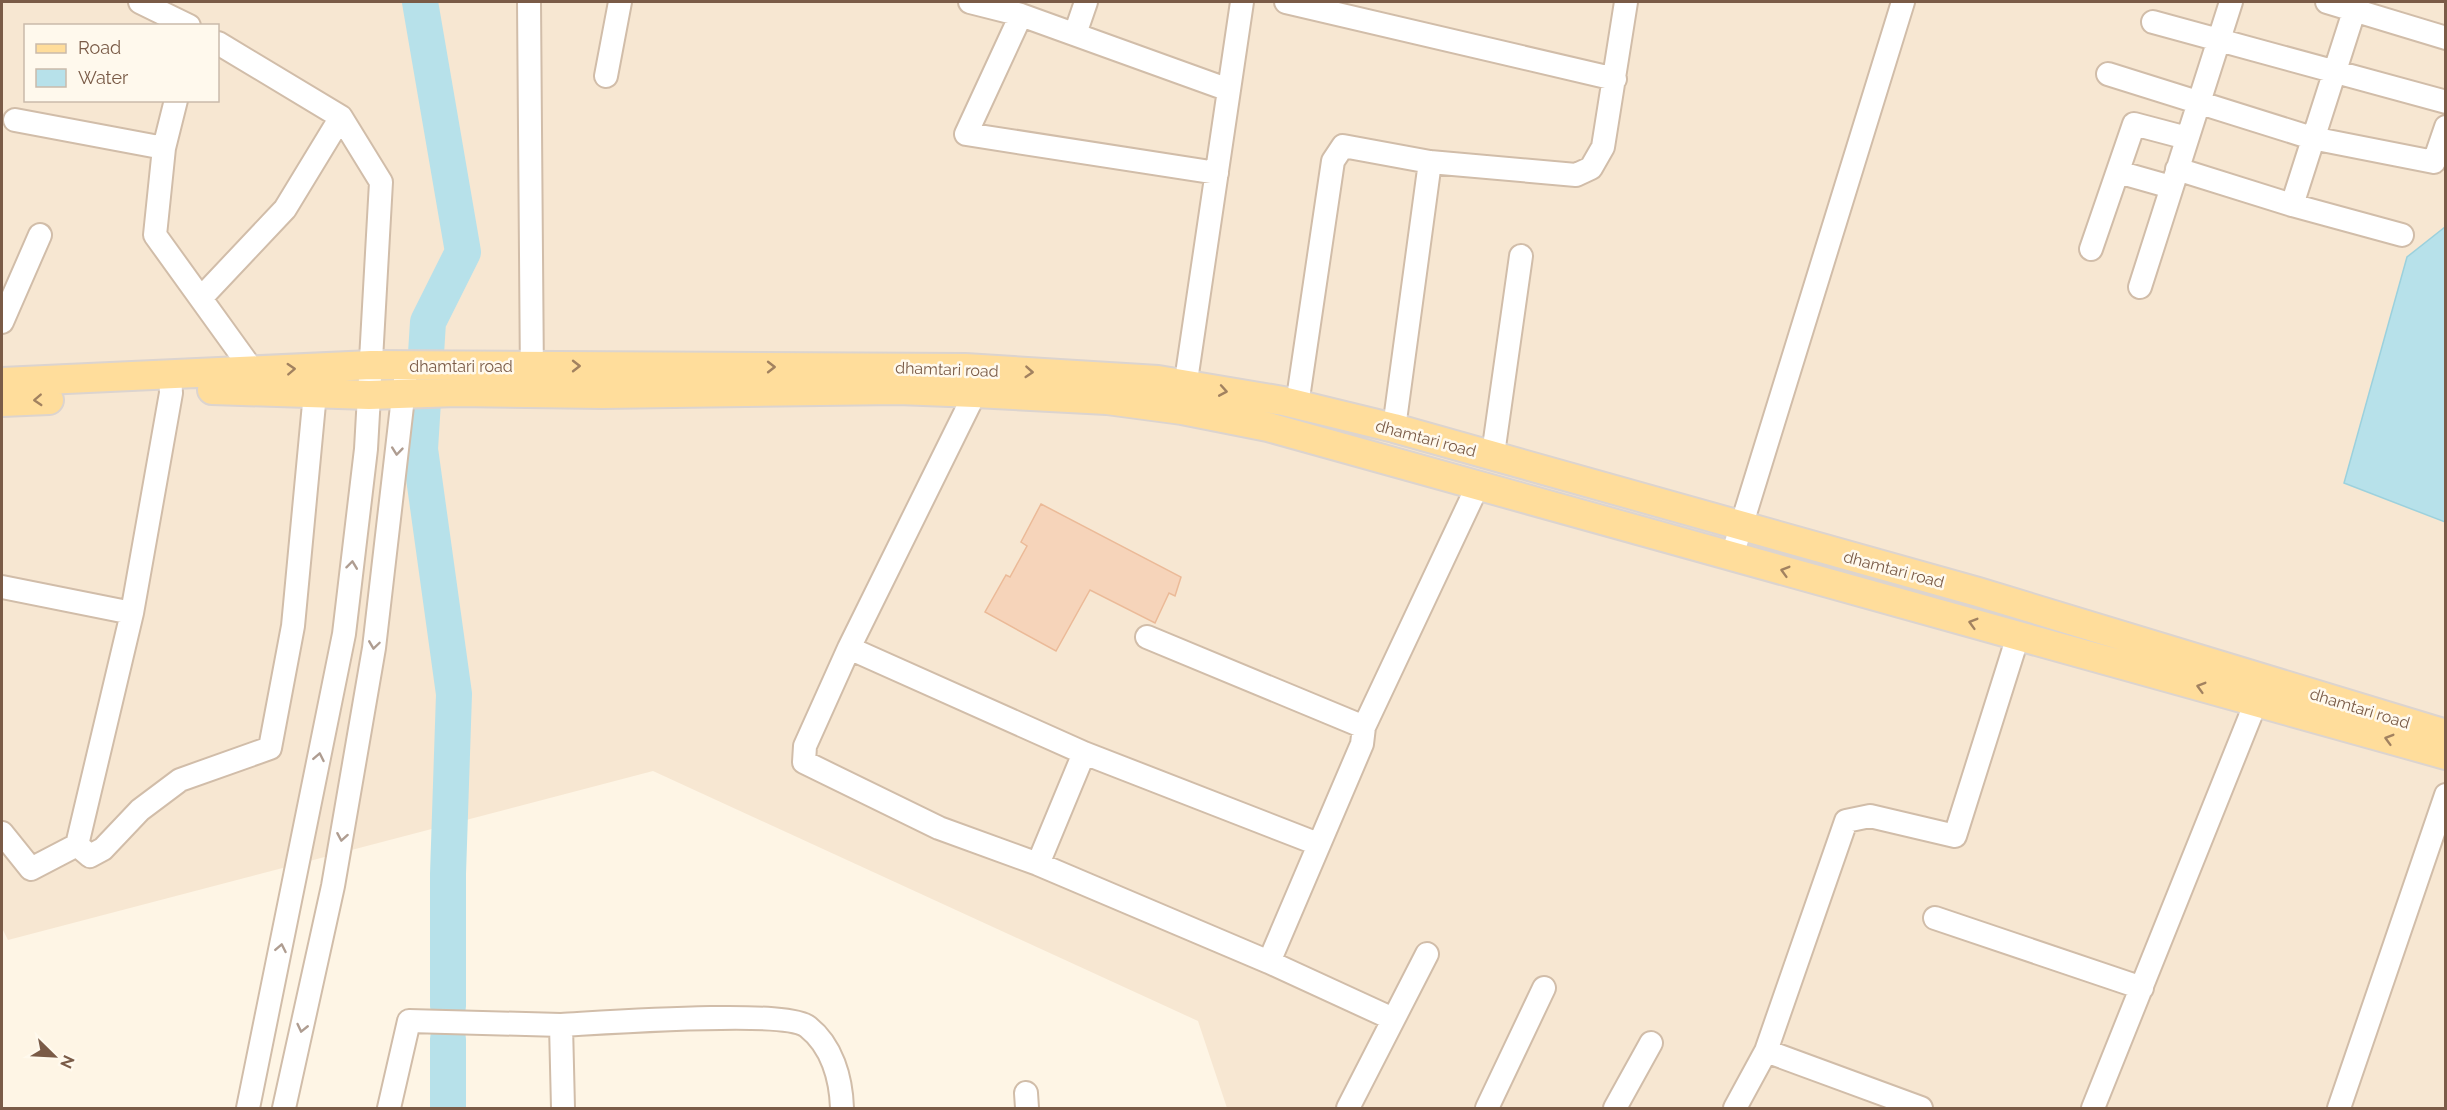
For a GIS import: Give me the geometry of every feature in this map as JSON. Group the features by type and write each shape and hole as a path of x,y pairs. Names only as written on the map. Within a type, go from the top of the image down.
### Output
{"main road":[{"name":"dhamtari road","path":"171,384 253,371 371,365 406,380"},
{"name":"dhamtari road","path":"456,379 532,365 964,368 1158,380 1184,398 1297,405 1394,428 1978,592 2445,734"},
{"path":"2,382 171,384 218,390 369,395 406,380 456,379 532,394 898,390 1107,400 1184,398 1268,427 2445,755"},
{"path":"2,402 171,384"}],"street":[{"path":"140,2 185,24"},
{"path":"529,2 532,394"},
{"path":"606,76 620,2"},
{"path":"970,2 1021,15 1229,90"},
{"path":"1075,34 1086,2"},
{"path":"1184,398 1242,2"},
{"path":"1286,2 1615,79"},
{"path":"1297,405 1333,161 1343,146 1430,162 1576,176 1592,168 1603,147 1626,2"},
{"path":"1732,556 1903,2"},
{"path":"2140,287 2230,2"},
{"path":"2327,2 2356,6 2445,38"},
{"path":"2292,205 2356,6"},
{"path":"1021,15 966,134 1217,173"},
{"path":"2152,22 2218,42 2445,102"},
{"path":"219,44 340,117 381,182 366,449 344,634 249,1108"},
{"path":"2108,74 2312,138 2434,162 2445,126"},
{"path":"176,102 164,148 155,235 202,297 253,371"},
{"path":"202,297 285,209 340,117"},
{"path":"15,120 164,148"},
{"path":"2091,249 2134,124 2187,138"},
{"path":"1394,428 1430,162"},
{"path":"2118,172 2174,178 2292,205 2402,235"},
{"path":"2,322 40,235"},
{"path":"1490,456 1494,447 1521,256"},
{"path":"284,1108 333,886 374,648 406,380"},
{"path":"77,845 132,613 171,384"},
{"path":"77,845 90,856 103,849 140,810 180,780 270,748 293,626 315,393"},
{"path":"975,393 849,648 806,746 804,762 939,828 1038,864 1269,962 1393,1019"},
{"path":"1269,962 1362,744 1364,727 1478,485"},
{"path":"2,586 132,613"},
{"path":"1735,1108 1766,1051 1846,821 1870,816 1955,836 2018,636"},
{"path":"1147,637 1364,727"},
{"path":"849,648 1084,753 1318,844"},
{"path":"2093,1108 2256,702"},
{"path":"1038,864 1084,753"},
{"path":"2339,1108 2445,795"},
{"path":"2,833 30,868 77,845"},
{"path":"1935,918 2142,988"},
{"path":"1348,1108 1427,954"},
{"path":"1487,1108 1544,988"},
{"path":"389,1108 409,1022 561,1025 771,1017 806,1025 831,1053 842,1095 842,1108"},
{"path":"561,1025 563,1108"},
{"path":"1615,1108 1651,1043"},
{"path":"1766,1051 1921,1108"}],"shaded area":[{"path":"2,2 2445,2 2445,1108 1227,1108 1198,1021 653,771 8,940 2,928"}],"water":[{"path":"2445,227 2445,522 2344,483 2407,257"}],"building":[{"path":"1041,504 1181,577 1175,596 1169,593 1155,623 1090,590 1056,651 985,612 1006,575 1010,577 1027,546 1021,542"}],"waterway":[{"path":"420,2 463,252 428,322 420,449 454,694 448,874 448,1006"},
{"path":"448,1039 448,1108"}]}
